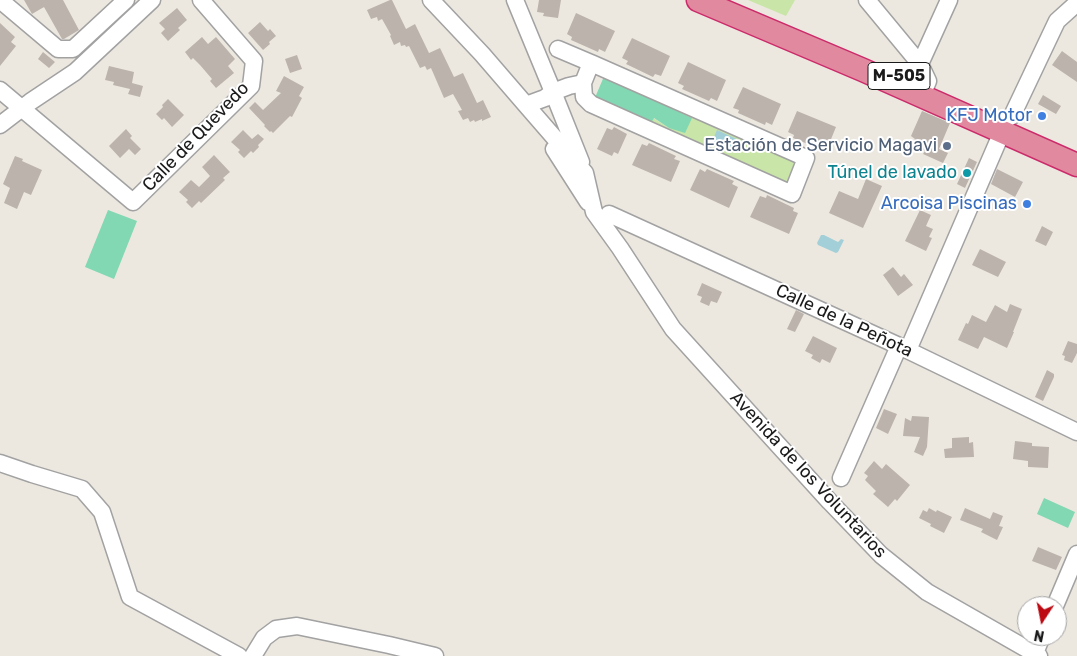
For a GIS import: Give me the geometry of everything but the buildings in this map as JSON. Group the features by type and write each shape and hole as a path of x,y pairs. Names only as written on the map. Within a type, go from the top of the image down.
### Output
{"highway":[{"name":"M-505","path":"698,0 1002,127 1077,154"},
{"name":"M-505","path":"720,0 925,88 1077,165"}],"street":[{"path":"0,0 58,49 74,49 126,0"},
{"path":"0,125 75,72 152,0"},
{"name":"Calle de Quevedo","path":"23,109 133,202 251,86 254,61 201,0"},
{"path":"431,0 482,54 585,173"},
{"name":"Avenida de los Voluntarios","path":"515,0 601,213 620,248 673,329 830,502 881,555 927,592 1037,655"},
{"path":"867,0 920,64 928,81 925,88"},
{"path":"920,64 950,0"},
{"path":"842,478 904,348 1002,127 1012,116 1057,21 1077,3"},
{"path":"558,49 591,63 806,158 792,194 591,104 584,97 582,83 591,63"},
{"path":"513,90 530,94 540,90 546,75"},
{"path":"526,106 545,98 553,92 582,83"},
{"path":"0,90 23,109"},
{"path":"526,106 601,213"},
{"name":"Calle de la Peñota","path":"601,213 904,348 1077,432"},
{"path":"0,463 82,489 102,512 130,596 239,656"},
{"path":"1059,596 1077,554"},
{"path":"253,656 264,638 276,630 297,626 435,656"}],"green space":[{"path":"748,0 795,0 786,16"},
{"path":"605,74 662,99 660,103 692,118 685,133 669,128 654,118 650,125 594,100"},
{"path":"662,99 797,163 789,183 784,184 650,125 653,118 669,128 691,118 660,103"},
{"path":"108,210 137,221 114,279 85,267"},
{"path":"1044,498 1075,512 1068,528 1037,514"}],"water":[{"path":"717,130 741,141 736,152 712,142"},
{"path":"821,235 838,242 841,239 844,240 838,252 836,253 818,245 817,243"}],"place":[{"name":"KFJ Motor","path":"1042,116"},
{"name":"Estación de Servicio Magavi","path":"947,146"},
{"name":"Túnel de lavado","path":"967,173"},
{"name":"Arcoisa Piscinas","path":"1027,204"}]}
